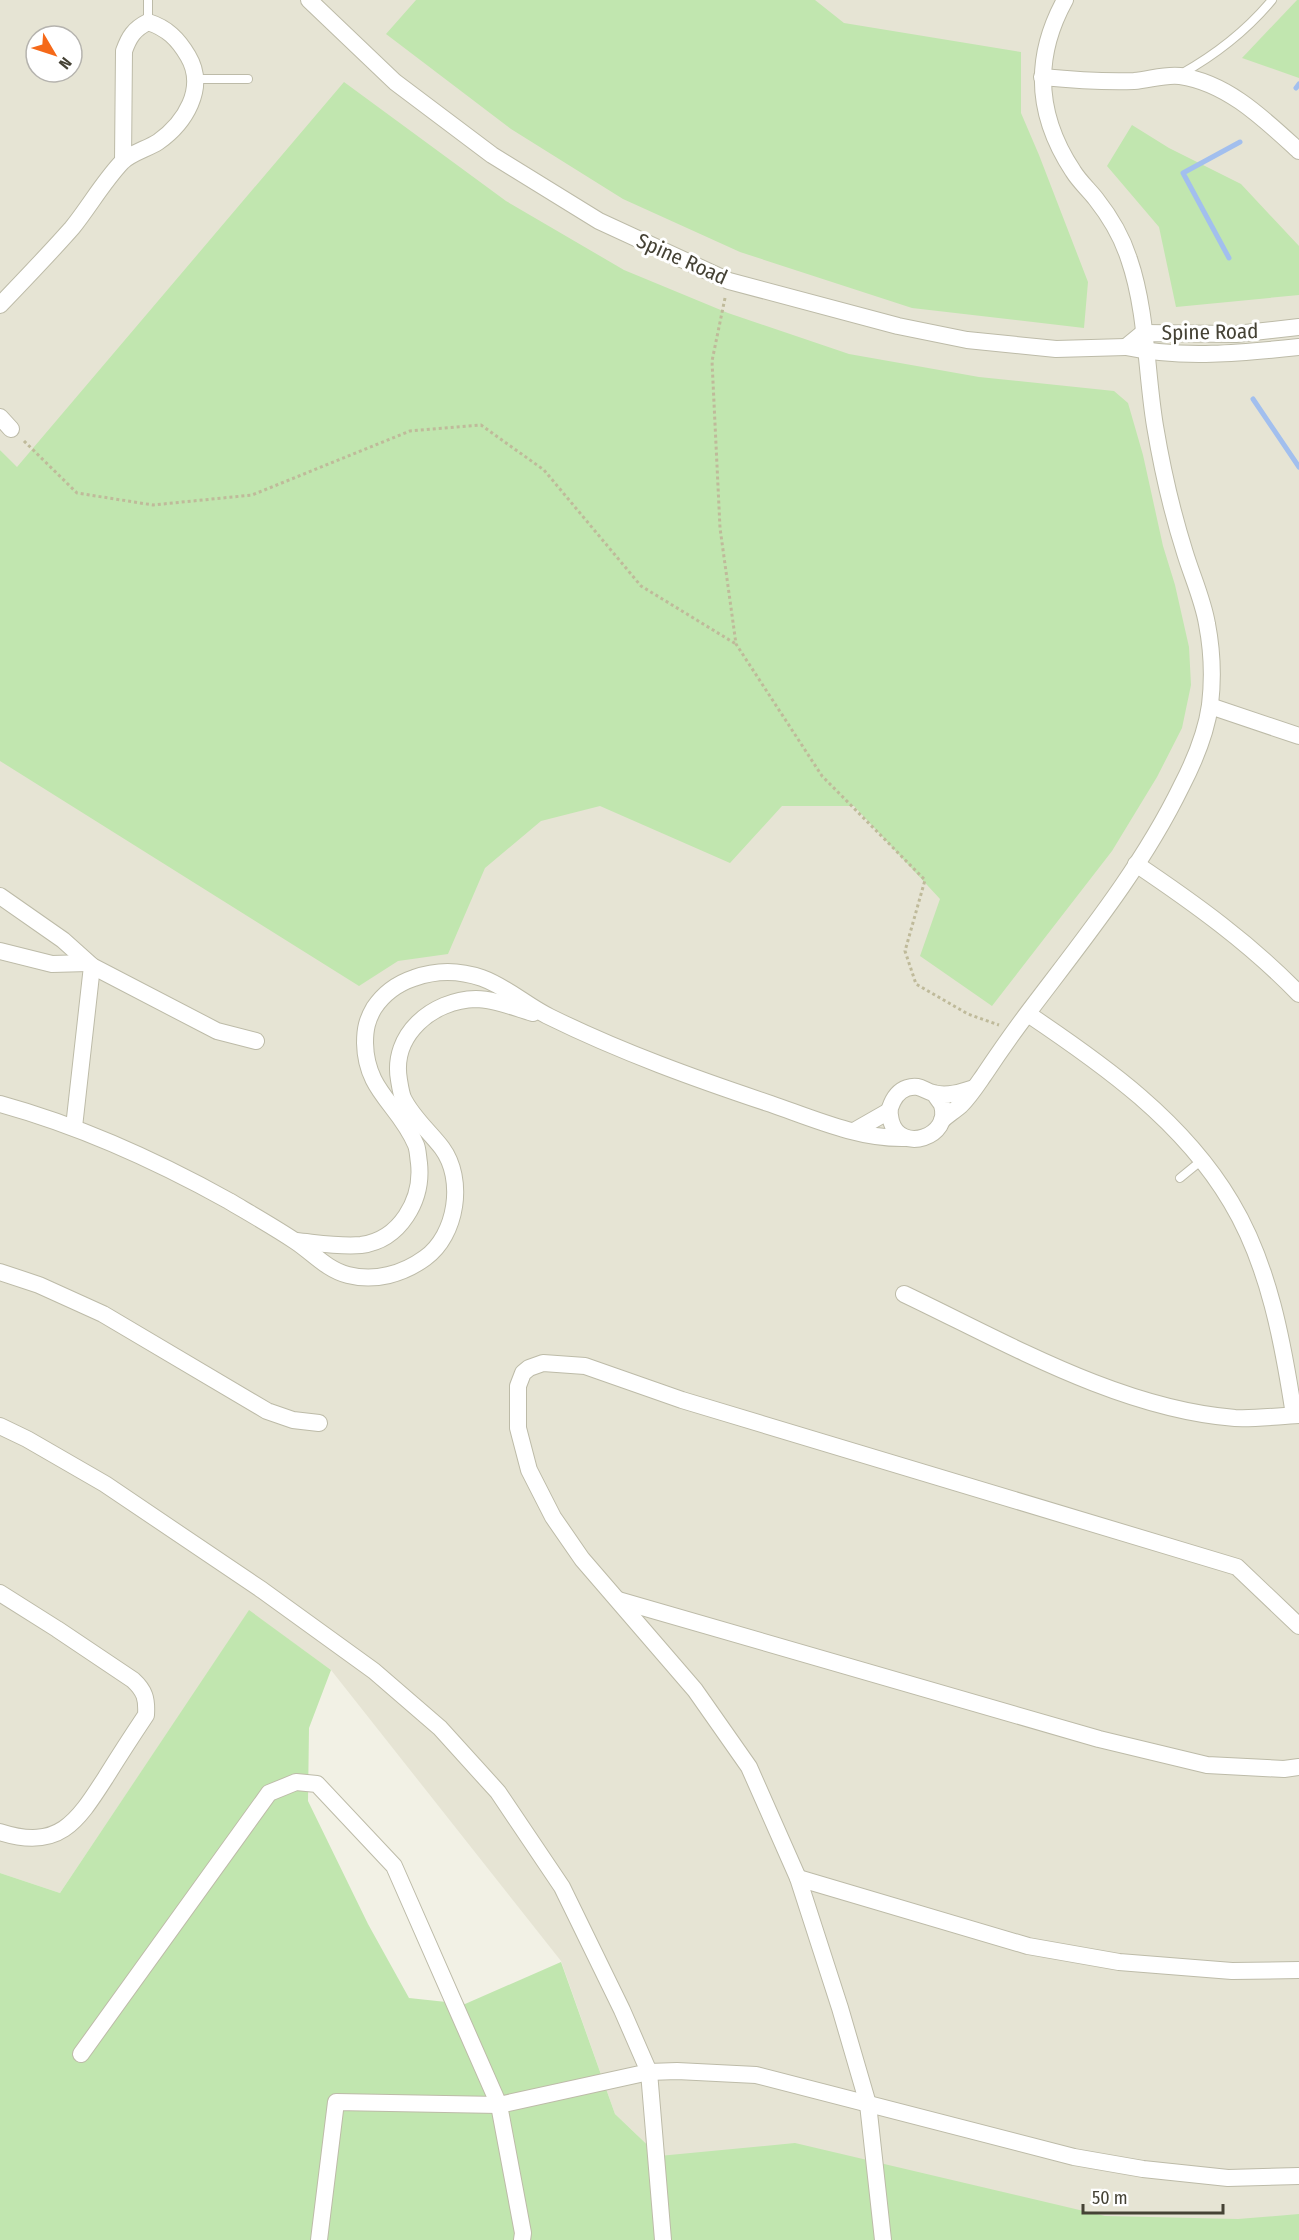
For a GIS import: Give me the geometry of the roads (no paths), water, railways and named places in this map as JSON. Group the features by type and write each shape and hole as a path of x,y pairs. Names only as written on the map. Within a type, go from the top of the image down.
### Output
{"street":[{"name":"Spine Road","path":"309,0 395,81 492,154 599,221 729,281 898,326 967,340 1056,349 1126,347 1145,351 1236,354 1299,347"},
{"path":"296,1241 361,1245 383,1238 400,1225 413,1206 419,1187 420,1172 417,1146 403,1121 370,1076 365,1061 367,1020 380,999 393,986 437,972 461,972 491,982 548,1017 628,1052 722,1087 854,1131 886,1139 916,1140 927,1137 936,1130 942,1120 962,1104 1090,932 1170,811 1197,755 1210,706 1211,663 1207,624 1184,551 1166,480 1155,426 1138,296 1126,251 1118,230 1096,198 1074,172 1057,142 1046,108 1042,76 1045,49 1052,23 1065,0"},
{"path":"0,305 72,228 123,161 156,143 175,129 188,109 194,94 196,79 191,62 172,34 160,25 148,22 138,27 128,38 124,51 123,161"},
{"path":"1042,76 1094,81 1136,81 1178,76 1206,83 1253,109 1299,151"},
{"name":"Spine Road","path":"1126,347 1143,333 1236,334 1299,327"},
{"path":"1210,706 1299,736"},
{"path":"1136,864 1198,906 1251,949 1299,994"},
{"path":"0,896 63,940 90,965 217,1031 256,1041"},
{"path":"0,951 51,964 90,965"},
{"path":"74,1127 90,965"},
{"path":"0,1104 74,1127 147,1160 217,1195 296,1241 329,1267 346,1275 364,1277 388,1275 411,1267 428,1256 441,1240 450,1223 456,1199 453,1172 443,1149 414,1116 402,1096 398,1073 399,1057 406,1038 418,1021 434,1010 476,999 548,1017"},
{"path":"904,1294 1059,1367 1136,1399 1185,1411 1237,1418 1296,1415 1272,1306 1253,1247 1231,1202 1202,1160 1127,1086 1087,1054 1028,1014"},
{"path":"905,1138 893,1127 889,1111 894,1097 906,1088 921,1086 934,1093 954,1094 974,1088"},
{"path":"934,1093 942,1106 942,1120"},
{"path":"854,1131 889,1111"},
{"path":"0,1272 39,1285 104,1314 267,1411 292,1420 319,1423"},
{"path":"883,2240 868,2104 798,1878 749,1767 695,1690 582,1559 553,1517 529,1470 518,1428 518,1386 523,1373 543,1363 585,1366 682,1400 1237,1567 1299,1626"},
{"path":"0,1426 27,1438 105,1484 184,1535 374,1671 440,1728 498,1791 562,1887 622,2010 649,2072 663,2240"},
{"path":"0,1593 133,1680 142,1688 147,1700 146,1715 82,1814 55,1834 38,1839 21,1838 0,1832"},
{"path":"617,1599 1099,1739 1207,1765 1284,1769 1299,1767"},
{"path":"81,2054 269,1793 296,1782 317,1784 394,1866 499,2104 523,2232 522,2240"},
{"path":"798,1878 1028,1947 1119,1962 1232,1971 1299,1970"},
{"path":"319,2240 336,2102 499,2104 649,2072 756,2075 1074,2157 1143,2169 1228,2178 1299,2176"}],"lane":[{"path":"148,0 148,22"},
{"path":"1178,76 1216,52 1262,12 1272,0"},
{"path":"196,79 248,79"},
{"path":"1180,1178 1202,1160"}],"waterway":[{"path":"1296,88 1299,84"},
{"path":"1229,258 1183,173 1240,142"},
{"path":"1253,399 1299,467"}]}
